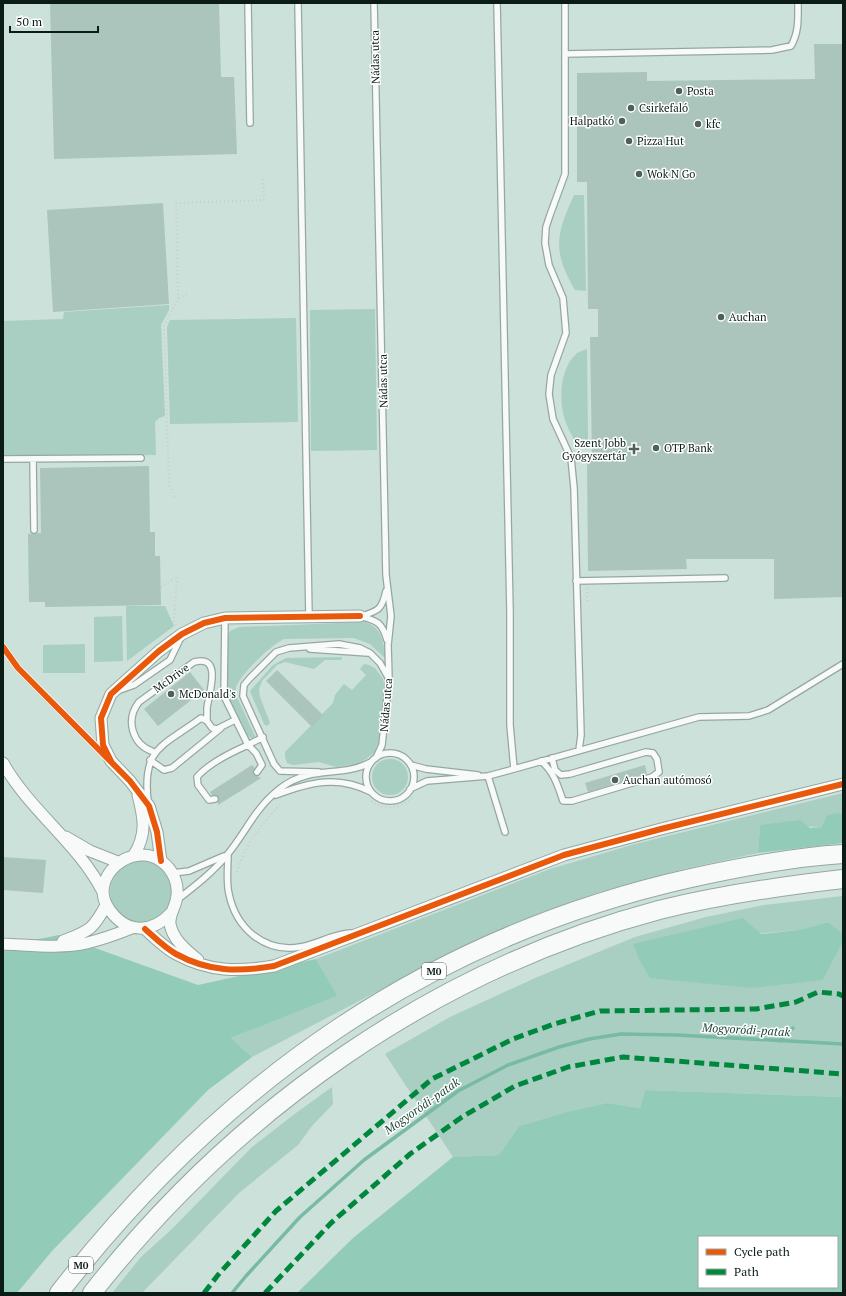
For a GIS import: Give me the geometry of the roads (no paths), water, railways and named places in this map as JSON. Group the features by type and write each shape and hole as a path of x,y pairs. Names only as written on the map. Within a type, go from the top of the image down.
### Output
{"highway":[{"name":"M0","path":"59,1293 104,1238 164,1172 187,1148 253,1090 344,1024 423,977 524,930 596,903 645,889 747,866 843,854"},
{"name":"M0","path":"92,1293 158,1215 218,1154 250,1126 326,1067 374,1035 445,994 512,962 576,936 658,911 768,888 843,879"}],"street":[{"path":"161,861 157,832 149,806 130,781 111,761 103,745 101,718 111,694 160,651 182,634 204,623 225,618 360,616"},
{"path":"3,763 34,805 94,874 103,892 106,905 116,920 132,928 145,929 155,926 165,920 172,912"},
{"path":"145,929 175,954 206,967 234,971 274,966 531,867 594,846 843,784"},
{"path":"134,855 142,842 143,822 137,792"},
{"path":"58,832 90,851 118,862"},
{"path":"103,892 107,875 118,862 134,855 148,855 161,861 173,873 178,887 170,923 173,932 180,945 206,967"},
{"path":"53,945 88,931 97,922 106,905"},
{"path":"3,944 53,945 86,943 132,928"}],"lane":[{"path":"248,3 250,123"},
{"path":"298,3 309,617"},
{"name":"Nádas utca","path":"374,3 387,587 390,616 388,645 389,680 382,745 376,758"},
{"path":"497,3 510,611 510,725 514,770"},
{"path":"564,3 565,174 548,221 545,243 549,265 563,298 566,333 551,375 549,394 553,419 571,458 574,488 580,735 578,750"},
{"path":"565,54 772,50 791,46 798,28 798,3"},
{"path":"3,459 141,458"},
{"path":"32,459 34,530"},
{"path":"576,581 725,578"},
{"path":"360,616 378,610 382,605 387,587"},
{"path":"360,616 379,623 384,628 388,645"},
{"path":"225,618 224,696 248,745 256,753 262,765 257,772"},
{"path":"389,680 380,663 370,653 360,648 344,644 289,648 276,652 244,685 243,696 274,764 280,771 319,772 354,770 386,754 395,754 402,757 411,766 414,777 410,789"},
{"path":"3,647 18,668 111,761"},
{"name":"McDrive","path":"154,752 145,749 136,738 131,724 133,710 139,702 194,662 201,660 208,662 211,667 212,690 207,708 207,721"},
{"path":"272,796 316,782 336,782 356,784 372,792 380,799 390,801 400,798 410,789 427,781 488,776 514,770 578,750 699,717 749,716 768,710 843,664"},
{"path":"149,806 146,781 150,760 154,752 201,718 207,721 212,728 217,729 235,720"},
{"path":"150,760 164,770 172,768 223,726"},
{"path":"215,799 209,800 203,794 198,785 197,777 202,772 237,750 263,737"},
{"path":"541,761 548,766 556,780 563,802 572,801 652,777 659,772 657,759 653,753 646,752 570,774 561,775 555,770 552,758"},
{"path":"372,762 366,776 367,783 372,792"},
{"path":"411,766 426,770 488,776"},
{"path":"176,901 213,870 228,854 258,809 282,786 319,772"},
{"path":"488,776 505,832"},
{"path":"228,854 228,893 234,912 251,934 263,942 280,948 301,947 340,934 358,933"},
{"path":"173,873 189,871 228,854"}],"waterway":[{"path":"779,1041 793,1028"},
{"name":"Mogyoródi-patak","path":"232,1293 300,1217 364,1160 458,1091 508,1065 559,1047 589,1039 621,1034 677,1035 843,1044"}],"place":[{"name":"Posta","path":"679,91"},
{"name":"Csirkefaló","path":"631,108"},
{"name":"Halpatkó","path":"622,121"},
{"name":"kfc","path":"698,124"},
{"name":"Pizza Hut","path":"629,141"},
{"name":"Wok N Go","path":"639,174"},
{"name":"Auchan","path":"721,317"},
{"name":"OTP Bank","path":"656,448"},
{"name":"Szent Jobb Gyógyszertár","path":"634,449"},
{"name":"McDonald's","path":"171,694"},
{"name":"Auchan autómosó","path":"615,780"}]}
